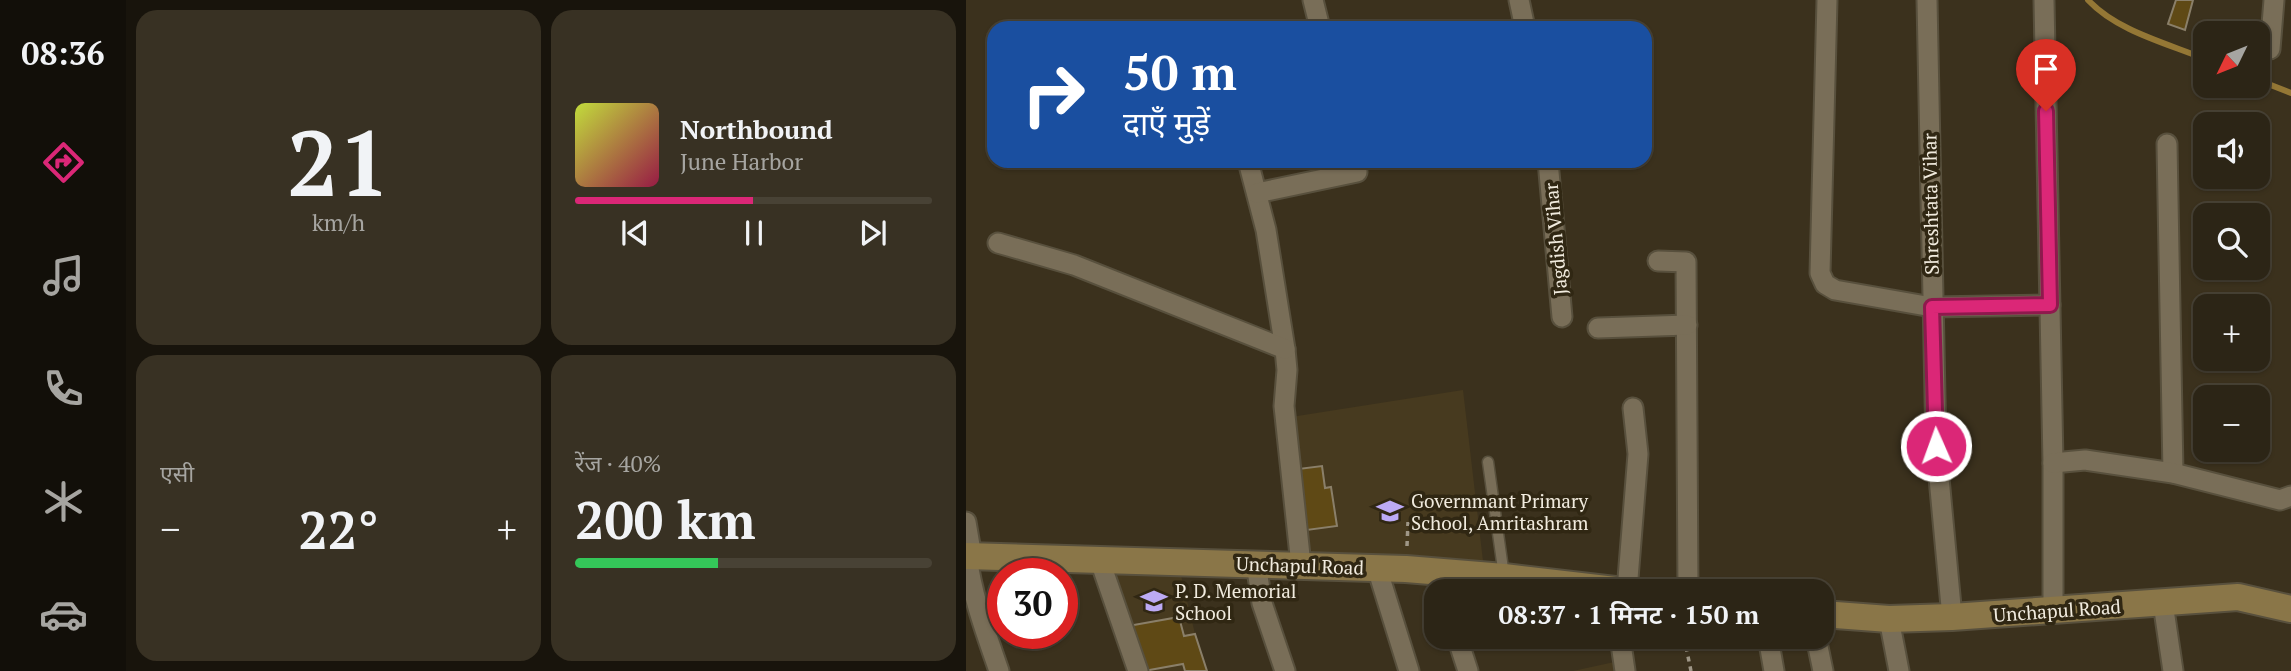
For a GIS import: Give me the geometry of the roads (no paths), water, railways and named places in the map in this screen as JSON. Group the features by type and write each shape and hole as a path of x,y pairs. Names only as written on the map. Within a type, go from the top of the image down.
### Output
{"street":[{"path":"1313,0 1318,21"},
{"path":"1519,0 1524,21"},
{"path":"1827,0 1820,273 1825,284 1835,290 1932,307 2050,305"},
{"name":"Shreshtata Vihar","path":"1927,0 1936,446 1952,617"},
{"path":"2270,49 2274,0"},
{"path":"2043,1 2053,463 2053,609"},
{"path":"2167,144 2173,473"},
{"path":"1250,168 1266,230 1285,349 1287,370 1284,406 1301,565"},
{"path":"1257,192 1357,172 1356,168"},
{"name":"Jagdish Vihar","path":"1549,168 1562,317"},
{"path":"998,243 1074,265 1285,349"},
{"path":"1658,261 1686,261 1688,579"},
{"path":"1598,328 1687,325"},
{"path":"1622,579 1638,454 1633,408"},
{"path":"2053,463 2085,460 2173,473 2280,500 2291,496"},
{"path":"966,522 970,582 999,671"},
{"name":"Unchapul Road","path":"968,556 1377,568 1429,579"},
{"path":"1100,561 1138,671"},
{"path":"1256,563 1262,603 1285,671"},
{"path":"1377,568 1409,671"},
{"name":"Unchapul Road","path":"1472,579 1521,579"},
{"name":"Unchapul Road","path":"1834,615 1889,619 1952,617 2238,597 2291,609"},
{"path":"2163,603 2173,671"},
{"path":"1889,619 1899,671"},
{"path":"1461,649 1468,671"},
{"path":"1622,649 1625,671"},
{"path":"1770,649 1774,671"},
{"path":"1818,649 1823,671"}],"lane":[{"path":"1488,462 1504,577"}],"waterway":[{"path":"2088,0 2127,28 2193,54"},
{"path":"2270,85 2291,93"}],"place":[{"name":"Governmant Primary School, Amritashram","path":"1390,511"},
{"name":"P. D. Memorial School","path":"1154,601"}]}
